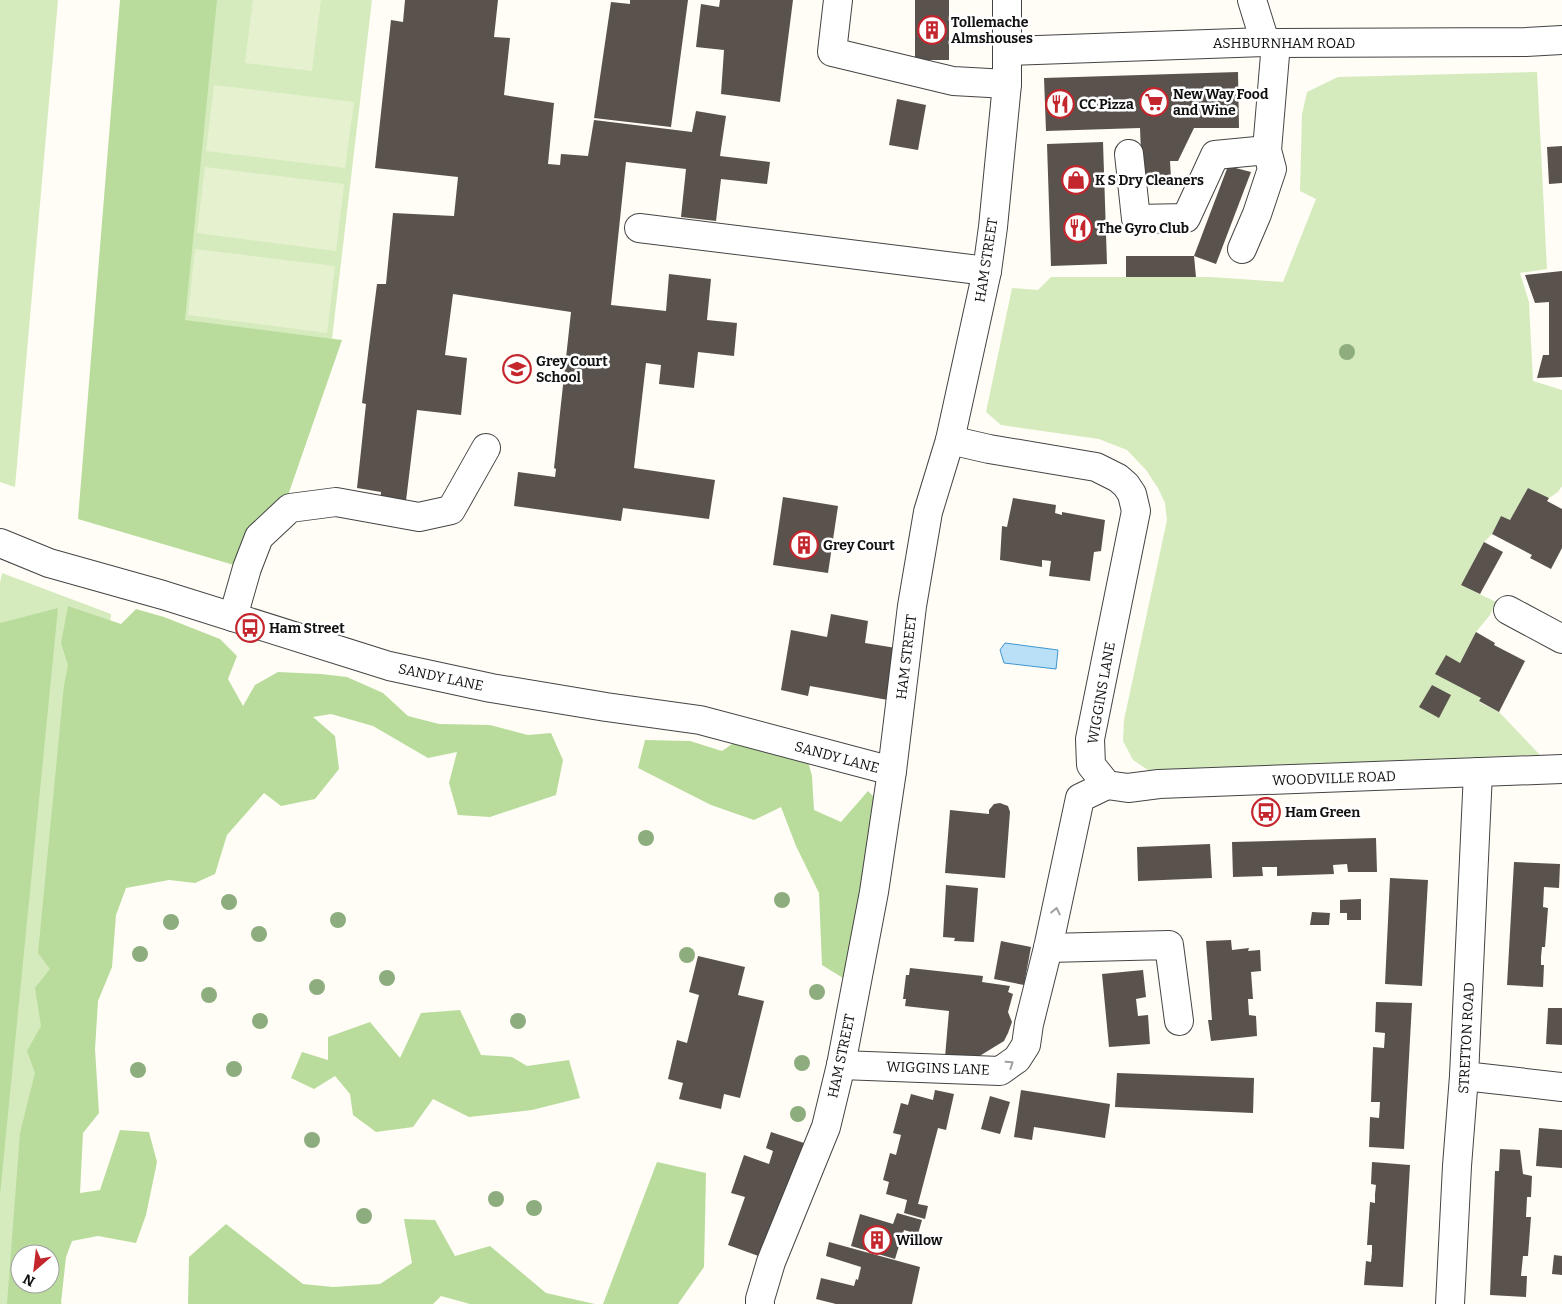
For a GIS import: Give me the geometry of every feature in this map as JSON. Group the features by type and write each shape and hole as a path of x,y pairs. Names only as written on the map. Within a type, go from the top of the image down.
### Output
{"street":[{"path":"838,0 832,52 953,81 1007,84"},
{"name":"HAM STREET","path":"760,1304 771,1262 826,1127 841,1065 874,892 892,771 912,606 928,512 950,440 987,271 1007,84 1007,0"},
{"path":"1242,249 1257,214 1272,169 1267,150 1271,42 1252,0"},
{"name":"ASHBURNHAM ROAD","path":"1007,51 1271,42 1526,42 1562,40"},
{"path":"1129,154 1136,219 1186,218 1215,155 1267,150"},
{"path":"639,228 987,271"},
{"name":"WIGGINS LANE","path":"841,1065 1000,1071 1017,1059 1026,1046 1029,1024 1048,948 1080,798 1107,785 1091,765 1090,739 1136,511 1132,494 1118,478 1096,467 989,449 950,440"},
{"path":"233,618 247,568 259,537 290,508 336,502 419,517 451,510 486,448"},
{"name":"SANDY LANE","path":"0,543 49,563 163,595 389,666 492,688 700,720 892,771"},
{"path":"1508,610 1562,639"},
{"name":"WOODVILLE ROAD","path":"1107,785 1128,788 1159,784 1562,769"},
{"name":"STRETTON ROAD","path":"1450,1304 1464,1076 1478,772"},
{"path":"1048,948 1169,946 1179,1021"},
{"path":"1464,1076 1562,1087"}],"green space":[{"path":"0,0 58,0 15,487 0,482"},
{"path":"120,0 217,0 185,320 342,340 261,573 78,519"},
{"path":"209,0 372,0 332,339 171,319"},
{"path":"253,0 321,0 312,71 245,63"},
{"path":"1537,72 1547,269 1520,273 1529,302 1533,381 1562,390 1562,486 1558,492 1549,498 1528,488 1510,520 1501,516 1492,534 1484,542 1461,585 1496,602 1490,615 1476,632 1460,663 1446,656 1436,674 1481,698 1479,702 1499,712 1540,755 1148,770 1133,760 1123,741 1124,720 1167,520 1165,503 1146,470 1127,450 1099,439 1001,425 986,412 1012,288 1038,290 1051,277 1211,277 1283,282 1316,199 1300,191 1302,114 1307,92 1338,77"},
{"path":"214,85 354,102 345,168 206,151"},
{"path":"205,167 344,184 336,251 197,233"},
{"path":"195,249 335,266 327,333 188,315"},
{"path":"2,573 111,614 71,987 22,1244 10,1244 10,1294 30,1294 40,1304 0,1304 0,583"},
{"path":"68,606 121,624 136,609 164,617 220,639 237,656 228,679 243,706 255,685 278,672 347,677 383,693 408,716 439,724 490,725 528,735 551,733 563,760 556,795 490,817 458,815 449,783 457,752 428,758 373,726 331,714 313,717 335,736 339,769 315,799 281,806 264,793 227,835 215,874 195,883 169,880 126,888 116,915 112,967 98,1001 95,1049 99,1113 83,1133 80,1193 100,1190 120,1130 149,1132 157,1162 146,1215 136,1243 98,1236 72,1241 66,1257 62,1304 7,1304 10,1265 10,1294 60,1294 60,1244 12,1244 20,1133 35,1073 27,1051 41,1026 35,988 50,969 38,953 64,685 68,665 61,643"},
{"path":"58,608 0,1195 0,623"},
{"path":"645,740 690,741 722,751 738,740 807,758 812,776 814,810 841,822 868,791 878,801 867,844 851,983 822,965 819,893 796,846 781,807 754,820 711,805 638,768"},
{"path":"460,1010 481,1055 512,1057 527,1066 569,1060 580,1098 532,1110 469,1117 433,1099 413,1127 376,1132 353,1115 350,1094 335,1076 314,1089 291,1078 302,1052 328,1060 328,1037 370,1022 400,1058 421,1013"},
{"path":"657,1162 706,1173 704,1267 678,1304 603,1304"},
{"path":"404,1219 435,1220 455,1256 490,1246 546,1293 595,1304 470,1304 441,1296 433,1304 188,1304 189,1257 226,1224 303,1284 333,1287 380,1284 412,1263"}],"water":[{"path":"1005,643 1058,650 1056,669 1004,663 1000,650"}],"building":[{"path":"405,0 498,0 494,37 510,38 504,95 554,103 548,164 560,165 561,154 588,156 594,120 692,132 696,111 726,116 720,156 770,162 767,184 721,179 716,221 681,217 686,169 626,162 611,305 666,311 669,274 711,279 707,320 737,323 734,356 698,352 694,388 659,384 661,365 646,363 634,468 715,480 709,519 623,508 621,521 514,506 518,472 555,477 556,469 554,468 571,312 453,294 445,355 467,358 461,415 417,410 405,509 380,506 381,492 357,488 366,404 362,403 377,284 386,284 393,213 454,216 458,177 375,168 391,20 403,22"},
{"path":"630,0 688,0 671,127 594,118 611,2 630,4"},
{"path":"720,0 793,0 780,102 721,94 724,50 696,47 701,4 719,7"},
{"name":"Tollemache Almshouses","path":"915,0 949,0 949,60 915,60"},
{"path":"1238,72 1239,128 1194,128 1178,161 1170,161 1171,178 1142,179 1140,128 1046,131 1044,78"},
{"path":"897,99 926,105 918,150 889,145"},
{"path":"1103,142 1107,264 1051,266 1047,144"},
{"path":"1562,146 1562,183 1549,184 1547,147"},
{"path":"1228,166 1251,172 1216,264 1194,256"},
{"path":"1126,256 1194,256 1196,277 1126,277"},
{"path":"1562,271 1562,377 1537,378 1543,355 1549,355 1549,302 1535,303 1525,275"},
{"path":"1528,488 1549,498 1547,501 1562,509 1562,548 1551,569 1530,558 1532,555 1492,534 1501,516 1510,520"},
{"name":"Grey Court","path":"783,497 838,506 828,573 773,565"},
{"path":"1013,498 1056,505 1055,513 1062,515 1062,512 1105,520 1101,551 1094,552 1090,581 1049,576 1051,561 1042,560 1042,567 1000,560 1002,526 1007,527"},
{"path":"1484,542 1503,552 1480,594 1461,585"},
{"path":"831,614 868,621 865,643 896,648 888,700 810,686 808,696 781,690 791,630 827,637"},
{"path":"1476,632 1495,643 1494,645 1525,661 1499,712 1479,701 1481,698 1435,674 1446,655 1460,663"},
{"path":"1432,685 1451,695 1439,718 1419,707"},
{"path":"1000,803 1008,806 1010,812 1005,878 945,873 950,810 989,814 989,810 994,804"},
{"path":"1376,838 1377,872 1348,872 1347,864 1333,865 1334,874 1277,876 1277,867 1262,867 1263,876 1233,877 1232,842"},
{"path":"1210,844 1212,878 1138,881 1137,847"},
{"path":"1514,862 1560,864 1559,888 1544,887 1543,907 1548,908 1545,947 1542,947 1541,957 1541,965 1544,965 1543,987 1507,985"},
{"path":"1390,878 1428,880 1422,986 1385,984"},
{"path":"946,885 978,888 974,942 954,941 955,938 943,937"},
{"path":"1361,899 1361,920 1347,920 1347,913 1340,913 1340,900"},
{"path":"1312,912 1330,913 1329,925 1310,925"},
{"path":"1231,940 1232,950 1249,948 1248,951 1260,950 1261,971 1251,972 1253,999 1248,999 1249,1015 1256,1016 1257,1036 1211,1041 1208,1020 1212,1020 1206,941"},
{"path":"1001,941 1031,947 1024,985 994,979"},
{"path":"698,956 745,967 738,995 764,1001 740,1098 724,1094 721,1109 679,1099 683,1083 668,1079 677,1040 687,1043 699,995 689,992"},
{"path":"910,968 983,976 982,982 1010,986 1008,992 1013,994 1008,1012 1012,1022 1004,1041 973,1060 945,1057 949,1011 905,1006 906,999 903,999 906,975 909,975"},
{"path":"1143,970 1146,997 1136,999 1138,1016 1148,1015 1150,1044 1109,1047 1102,974"},
{"path":"1376,1002 1412,1003 1404,1149 1369,1147 1370,1117 1379,1118 1380,1102 1371,1102 1373,1047 1384,1048 1385,1033 1375,1032"},
{"path":"1548,1008 1562,1008 1562,1045 1546,1044"},
{"path":"1117,1073 1254,1078 1253,1113 1115,1107"},
{"path":"935,1090 954,1094 946,1130 938,1128 918,1204 928,1206 925,1219 904,1213 907,1200 886,1194 889,1182 883,1180 890,1153 896,1155 901,1135 893,1133 901,1103 908,1105 911,1094 933,1100"},
{"path":"1021,1090 1110,1104 1105,1138 1034,1127 1032,1140 1014,1137"},
{"path":"990,1096 1010,1102 1000,1134 981,1129"},
{"path":"1539,1128 1562,1130 1562,1168 1536,1166"},
{"path":"771,1132 804,1143 764,1258 728,1245 745,1197 731,1193 744,1155 769,1164 773,1151 766,1148"},
{"path":"1500,1149 1520,1150 1523,1174 1532,1176 1531,1197 1527,1197 1526,1217 1531,1217 1528,1256 1523,1256 1521,1276 1527,1276 1526,1297 1490,1295 1495,1171 1499,1171"},
{"path":"1372,1162 1410,1165 1403,1287 1364,1285 1366,1261 1371,1262 1372,1253 1372,1245 1367,1245 1370,1202 1375,1203 1376,1185 1371,1184"},
{"name":"Willow","path":"897,1213 922,1220 918,1234 904,1230 895,1259 851,1246 860,1214 893,1224"},
{"path":"829,1242 920,1267 912,1304 836,1304 816,1299 821,1278 854,1286 856,1279 858,1280 861,1267 826,1256"},
{"path":"1554,1255 1562,1256 1562,1275 1552,1274"}],"place":[{"name":"Tollemache Almshouses","path":"932,30"},
{"name":"New Way Food and Wine","path":"1154,102"},
{"name":"CC Pizza","path":"1060,104"},
{"name":"K S Dry Cleaners","path":"1076,180"},
{"name":"The Gyro Club","path":"1078,228"},
{"name":"Grey Court School","path":"517,369"},
{"name":"Grey Court","path":"804,545"},
{"name":"Ham Street","path":"250,628"},
{"name":"Ham Green","path":"1266,812"},
{"name":"Willow","path":"877,1240"}]}
